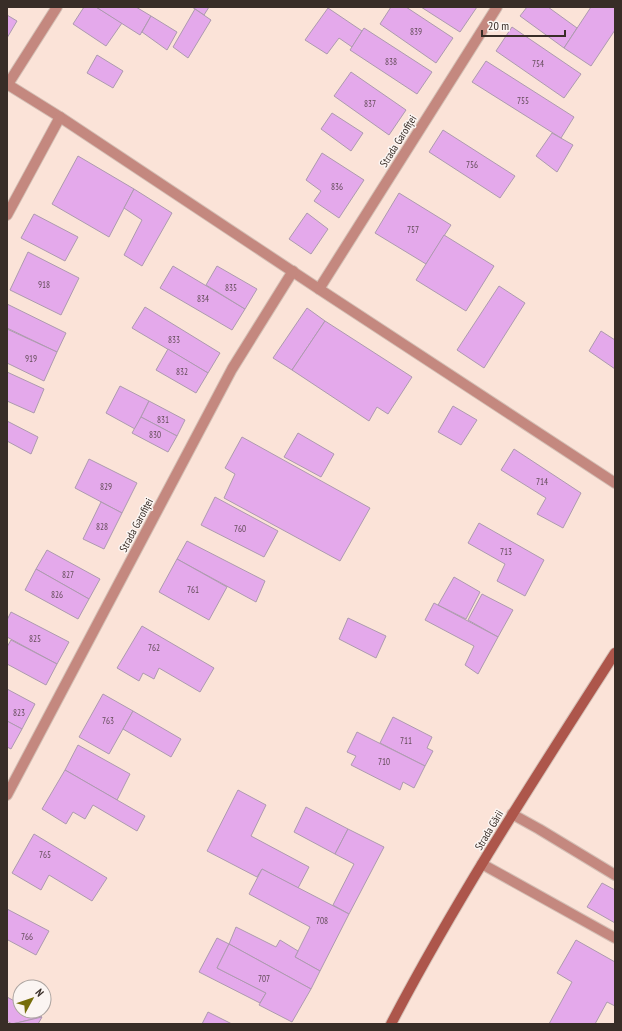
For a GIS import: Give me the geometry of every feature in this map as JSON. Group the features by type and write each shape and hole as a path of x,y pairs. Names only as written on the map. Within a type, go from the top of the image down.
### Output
{"main road":[{"name":"Strada Gării","path":"391,1024 417,974 512,814 615,653"}],"street":[{"path":"58,7 8,84 60,116 615,483"},
{"name":"Strada Garofiței","path":"319,288 497,7"},
{"path":"7,215 60,116"},
{"name":"Strada Garofiței","path":"7,795 232,369 293,271"},
{"path":"512,814 615,875"},
{"path":"482,864 615,938"}],"building":[{"path":"84,7 96,7 122,23 106,46 73,24"},
{"path":"96,7 136,7 151,16 140,35"},
{"path":"192,7 209,7 204,15"},
{"path":"391,7 406,7 453,38 436,63 380,24"},
{"path":"421,7 477,7 460,32"},
{"path":"527,7 548,7 577,28 564,48 520,16"},
{"path":"591,7 615,7 615,30 591,66 564,48"},
{"path":"328,8 362,31 352,47 339,38 327,54 305,40"},
{"path":"195,9 211,20 188,58 173,47"},
{"path":"7,15 17,21 7,38"},
{"path":"151,16 177,32 167,50 142,32"},
{"path":"512,27 581,74 564,98 496,51"},
{"path":"364,28 432,72 417,94 350,50"},
{"path":"97,55 123,71 113,88 87,73"},
{"path":"486,61 574,117 561,138 472,82"},
{"path":"351,72 406,110 389,135 334,96"},
{"path":"332,113 363,133 351,151 321,129"},
{"path":"443,130 515,176 500,198 429,152"},
{"path":"552,133 573,145 557,172 536,156"},
{"path":"322,153 364,180 339,218 314,201 321,191 306,180"},
{"path":"78,156 134,189 109,237 52,204"},
{"path":"134,189 172,213 142,266 124,255 142,220 124,208"},
{"path":"399,193 451,225 426,264 375,233"},
{"path":"307,213 328,229 311,254 289,239"},
{"path":"34,214 78,237 65,261 21,238"},
{"path":"444,235 494,266 466,311 416,280"},
{"path":"28,252 79,278 61,315 10,290"},
{"path":"173,266 245,309 232,330 160,288"},
{"path":"217,266 257,289 245,309 206,285"},
{"path":"499,286 525,303 484,368 457,350"},
{"path":"7,304 66,333 57,352 7,328"},
{"path":"145,307 220,353 208,373 132,328"},
{"path":"307,308 325,321 292,370 273,358"},
{"path":"325,321 412,377 388,414 377,407 369,421 292,370"},
{"path":"7,329 57,352 44,381 7,363"},
{"path":"601,331 615,340 615,369 589,351"},
{"path":"168,349 208,373 196,393 156,370"},
{"path":"7,372 44,389 34,413 7,401"},
{"path":"120,386 149,401 135,429 106,413"},
{"path":"149,401 185,420 177,436 141,417"},
{"path":"453,406 477,420 461,445 438,432"},
{"path":"141,417 177,436 168,452 132,433"},
{"path":"7,421 38,437 31,454 7,441"},
{"path":"298,433 334,454 321,477 284,457"},
{"path":"242,437 370,508 340,561 224,498 235,474 225,468"},
{"path":"514,449 581,493 563,528 537,514 546,498 501,470"},
{"path":"89,459 137,483 122,513 75,488"},
{"path":"215,497 278,531 264,557 201,525"},
{"path":"101,502 122,513 104,549 83,539"},
{"path":"479,523 544,560 525,596 497,581 505,564 468,543"},
{"path":"187,541 265,581 256,602 177,559"},
{"path":"47,550 100,579 89,599 36,569"},
{"path":"177,559 227,587 209,620 159,592"},
{"path":"36,569 89,599 78,619 25,590"},
{"path":"454,577 480,592 466,619 438,605"},
{"path":"482,594 513,610 498,637 468,620"},
{"path":"434,603 498,637 478,674 465,665 474,646 425,620"},
{"path":"11,612 69,642 57,664 7,637 7,620"},
{"path":"348,618 386,636 376,658 339,639"},
{"path":"142,626 214,668 200,692 159,668 154,679 143,673 139,681 117,668"},
{"path":"11,640 57,664 46,685 7,664 7,647"},
{"path":"7,689 35,704 22,729 7,721"},
{"path":"103,694 133,711 109,754 79,737"},
{"path":"133,711 181,739 171,757 123,729"},
{"path":"393,717 432,737 427,748 433,751 425,766 380,743"},
{"path":"7,721 22,729 11,749 7,747"},
{"path":"357,732 425,766 414,788 403,782 400,790 351,765 356,756 347,752"},
{"path":"78,745 130,774 117,800 65,770"},
{"path":"65,770 145,816 137,831 93,805 85,819 73,812 66,824 42,809"},
{"path":"238,790 266,805 251,836 309,867 298,888 262,869 257,877 207,851"},
{"path":"306,807 348,829 335,854 294,832"},
{"path":"348,829 384,847 349,914 333,905 354,864 335,854"},
{"path":"34,834 107,878 92,901 49,875 41,890 12,873"},
{"path":"262,869 349,914 320,971 295,957 310,927 249,894"},
{"path":"602,883 615,890 615,923 587,907"},
{"path":"7,909 49,931 36,955 8,940 7,941"},
{"path":"236,927 276,947 280,940 298,951 295,957 320,971 311,989 229,944"},
{"path":"217,938 229,944 217,968 266,993 260,1003 199,972"},
{"path":"576,940 615,962 615,1006 607,1002 595,1024 549,1024 572,982 557,973"},
{"path":"229,944 311,989 292,1022 259,1005 266,993 217,968"},
{"path":"7,997 12,1000 12,1019 33,1019 12,1024 7,1021"},
{"path":"208,1012 232,1024 202,1024"},
{"path":"33,1019 41,1019 38,1024 12,1024"}]}
